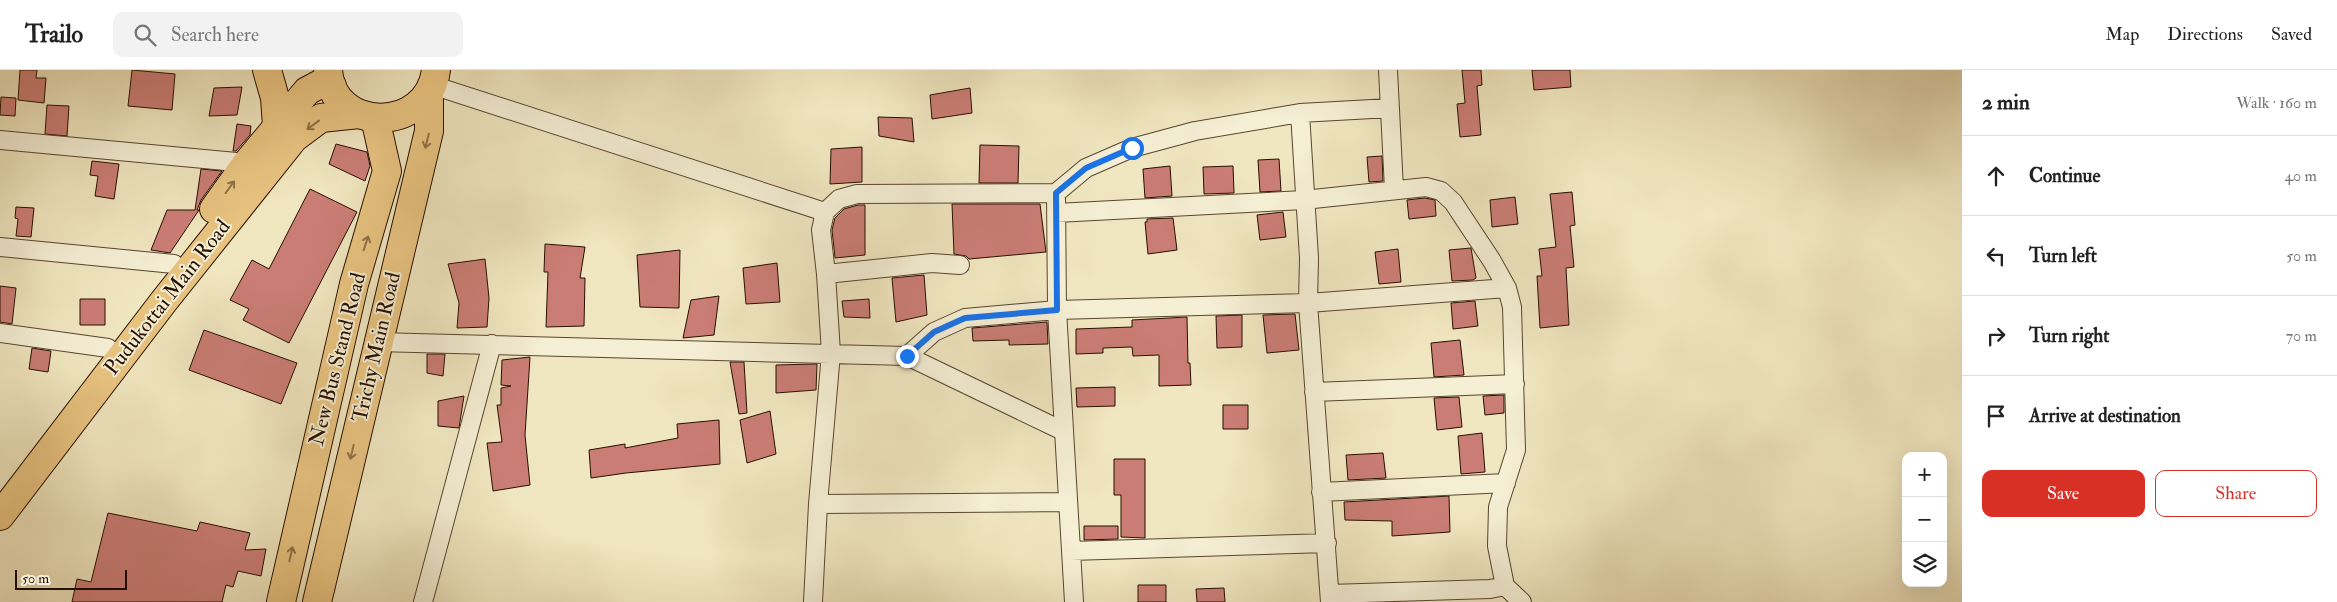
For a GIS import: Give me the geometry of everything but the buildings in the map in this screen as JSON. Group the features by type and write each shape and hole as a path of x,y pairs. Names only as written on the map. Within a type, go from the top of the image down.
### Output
{"main road":[{"path":"267,70 275,98 277,126"},
{"path":"0,490 174,264 248,163 307,91 330,78 338,98 367,116"},
{"name":"Pudukottai Main Road","path":"0,516 164,300 294,138 321,118 367,116 391,118 406,113 419,104 434,79"},
{"name":"Trichy Main Road","path":"317,602 377,342 429,131 434,79"},
{"name":"New Bus Stand Road","path":"281,602 354,284 387,171 367,116"}],"street":[{"path":"1388,70 1394,190"},
{"path":"434,79 825,212"},
{"path":"813,602 818,504 831,353 821,230 825,212 839,199 857,194 1056,193 1086,168 1132,148 1195,131 1300,114 1390,108"},
{"path":"1300,114 1309,258 1308,303 1330,598 1490,589 1505,586"},
{"path":"0,140 248,163"},
{"path":"1056,213 1304,200 1426,187 1441,191 1453,202 1507,288 1512,307 1516,450 1498,507 1497,546 1505,586 1522,602"},
{"path":"1056,193 1057,310 1074,602"},
{"path":"0,247 174,264"},
{"path":"826,274 932,262 960,265"},
{"path":"907,356 934,332 965,318 1057,310 1308,303 1507,288"},
{"path":"0,333 108,348"},
{"path":"377,342 907,356 1063,431"},
{"path":"423,602 492,344"},
{"path":"1314,392 1515,384"},
{"path":"1322,492 1506,483"},
{"path":"818,504 1068,502"},
{"path":"1071,552 1327,542"}],"route":[{"path":"907,356 934,332 965,318 1057,310 1056,193 1086,168 1132,148"}]}
